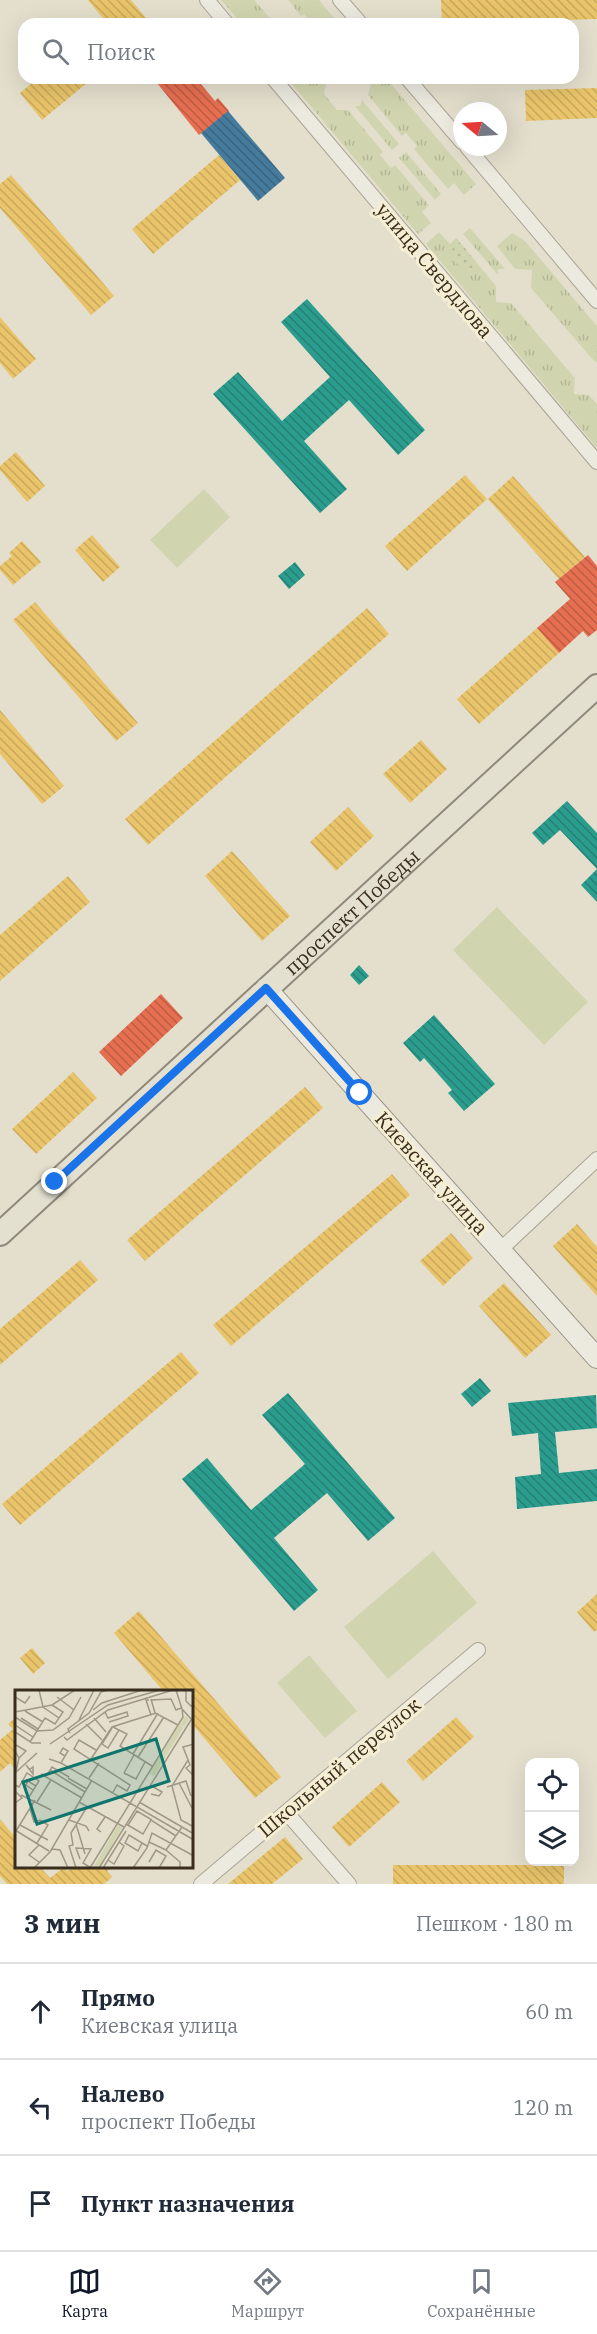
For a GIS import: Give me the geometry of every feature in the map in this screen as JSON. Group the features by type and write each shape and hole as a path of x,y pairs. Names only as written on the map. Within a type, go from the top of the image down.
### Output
{"main road":[{"name":"проспект Победы","path":"0,1234 597,686"},
{"name":"Киевская улица","path":"266,988 597,1358"}],"street":[{"path":"207,0 222,18"},
{"path":"340,0 356,18"},
{"name":"улица Свердлова","path":"278,84 597,462"},
{"path":"412,84 453,132"},
{"path":"475,156 597,301"},
{"path":"500,1250 597,1160"},
{"name":"Школьный переулок","path":"201,1884 478,1650"},
{"path":"286,1812 349,1884"}],"green space":[{"path":"221,0 254,0 270,18 237,18"},
{"path":"288,0 319,0 334,18 308,18 304,14 301,16"},
{"path":"292,84 325,84 324,94 337,110 348,110 383,152 380,155 391,168 395,165 429,205 422,212 431,223 418,234"},
{"path":"371,84 391,84 476,184 464,195 454,183 448,189 414,149 417,146 406,133 402,136 368,95"},
{"path":"362,100 399,144 392,150 355,106 360,106"},
{"path":"406,152 441,194 435,200 399,158"},
{"path":"470,228 505,269 498,269 498,275 463,234"},
{"path":"439,232 450,244 456,238 460,242 449,253 466,273 477,263 496,286 496,302 511,303 575,378 574,394 589,395 597,404 597,448 426,244"},
{"path":"512,233 525,241 597,326 597,362 531,288 532,270 515,269 497,246"},
{"path":"460,242 477,263 466,273 448,253"},
{"path":"204,489 230,517 177,568 150,540"},
{"path":"497,907 588,1002 544,1045 453,950"},
{"path":"433,1551 477,1603 388,1679 344,1627"},
{"path":"309,1655 357,1711 325,1738 277,1683"}],"building: Жильё":[{"path":"88,0 131,0 146,18 103,18"},
{"path":"441,0 597,0 597,19 442,18"},
{"path":"31,84 86,84 42,120 20,93"},
{"path":"597,88 597,118 526,121 525,90"},
{"path":"219,155 240,180 153,254 132,229"},
{"path":"11,175 114,296 91,315 0,208 0,184"},
{"path":"0,317 36,359 13,379 0,363"},
{"path":"16,452 45,486 27,502 0,470 0,466"},
{"path":"465,475 487,499 407,571 385,546"},
{"path":"513,476 585,557 559,579 488,499"},
{"path":"92,535 120,567 103,582 75,550"},
{"path":"22,541 41,562 13,585 0,570 0,566 12,556 9,553"},
{"path":"35,602 138,723 116,741 13,620"},
{"path":"367,608 389,634 148,845 125,819"},
{"path":"537,628 559,653 479,724 457,699"},
{"path":"0,710 64,786 42,804 0,754"},
{"path":"421,740 447,769 410,803 383,774"},
{"path":"348,807 374,836 336,871 310,842"},
{"path":"232,851 290,916 262,941 205,876"},
{"path":"68,876 90,902 0,981 0,935"},
{"path":"73,1072 97,1098 36,1154 12,1129"},
{"path":"305,1087 323,1108 145,1261 127,1240"},
{"path":"392,1174 410,1195 231,1346 213,1325"},
{"path":"577,1224 597,1247 597,1296 553,1246"},
{"path":"451,1233 473,1258 443,1286 420,1261"},
{"path":"80,1260 98,1280 0,1365 0,1329"},
{"path":"504,1283 551,1335 525,1358 479,1306"},
{"path":"181,1352 199,1373 20,1525 2,1504"},
{"path":"597,1594 597,1630 594,1632 577,1612"},
{"path":"139,1611 281,1777 255,1798 194,1726 194,1690 162,1690 114,1633"},
{"path":"32,1648 45,1663 33,1674 20,1658"},
{"path":"456,1717 474,1737 423,1781 406,1761"},
{"path":"15,1718 15,1769 10,1763 0,1772 0,1740 13,1729 8,1724"},
{"path":"382,1782 400,1802 349,1847 332,1827"},
{"path":"0,1819 15,1837 15,1869 42,1869 50,1878 62,1869 68,1871 71,1869 110,1869 107,1871 112,1877 104,1884 7,1884 0,1876"},
{"path":"285,1837 303,1859 272,1884 228,1884"},
{"path":"393,1865 564,1866 564,1884 393,1884"}],"building: Торговля":[{"path":"158,84 201,84 215,101 218,98 229,111 199,135"},
{"path":"588,555 597,566 597,630 588,637 583,631 559,653 537,628 570,599 555,582"},
{"path":"161,994 183,1018 121,1076 99,1052"}],"building: Школы":[{"path":"307,299 425,430 398,455 349,400 304,441 347,489 320,513 213,394 238,372 282,421 330,377 281,322"},
{"path":"295,562 305,575 289,589 278,576"},
{"path":"567,801 597,833 597,869 560,830 543,845 532,833"},
{"path":"597,869 597,902 581,885"},
{"path":"359,965 369,976 359,985 350,975"},
{"path":"434,1015 495,1084 464,1111 448,1093 452,1090 424,1058 420,1062 403,1043"},
{"path":"480,1378 491,1391 472,1407 461,1394"},
{"path":"288,1393 395,1518 368,1541 327,1493 274,1538 318,1590 294,1611 182,1479 207,1458 251,1510 305,1464 262,1415"},
{"path":"596,1395 597,1428 555,1432 559,1473 597,1469 597,1501 517,1509 515,1477 541,1474 538,1433 512,1436 508,1403"}],"building: Учреждения":[{"path":"228,111 285,178 258,201 201,133"}],"route":[{"path":"55,1182 266,988 360,1093"}]}
